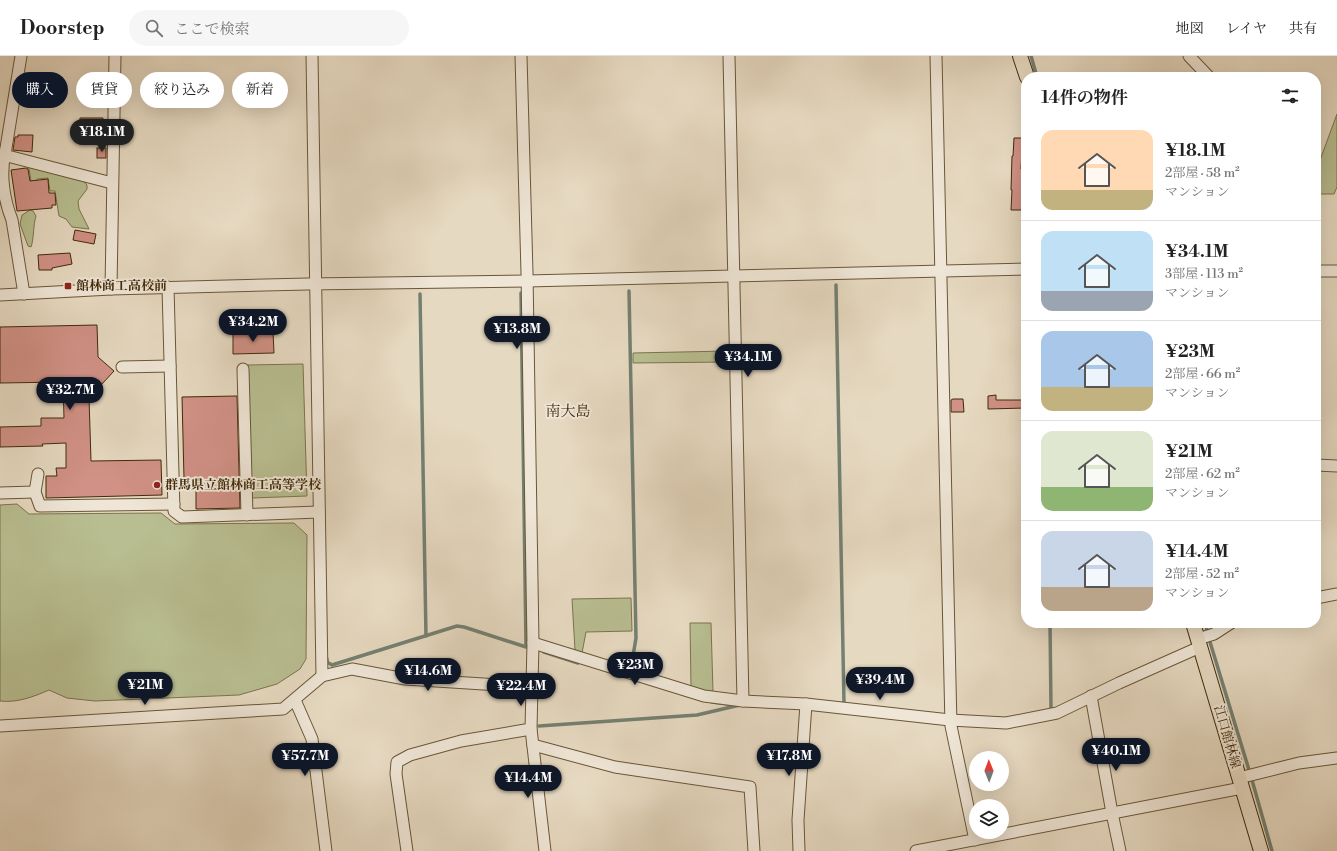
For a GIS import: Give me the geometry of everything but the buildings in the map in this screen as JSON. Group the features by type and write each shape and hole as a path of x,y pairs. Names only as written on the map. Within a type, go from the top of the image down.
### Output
{"main road":[{"path":"1020,56 1025,72"},
{"name":"江口館林線","path":"1194,628 1261,851"}],"street":[{"path":"21,56 2,154 2,164 3,182 12,220 24,294"},
{"path":"111,289 115,56"},
{"path":"312,56 322,676"},
{"path":"521,56 527,281 533,643 531,729 545,851"},
{"path":"729,56 743,701"},
{"path":"936,56 950,726 975,840"},
{"path":"1189,56 1204,72"},
{"path":"2,154 112,183"},
{"path":"0,295 168,287 527,281 1021,269"},
{"path":"1321,271 1337,271"},
{"path":"168,287 174,511 182,517 319,512"},
{"path":"122,367 170,366"},
{"path":"244,369 247,515"},
{"path":"1321,465 1337,466"},
{"path":"38,474 34,492 40,506 174,504"},
{"path":"0,493 34,492"},
{"path":"1321,597 1337,594"},
{"path":"533,643 704,696 743,701 806,704 950,720 1006,723 1057,713 1199,643 1223,628"},
{"path":"0,726 283,709 322,676 352,669 405,679 499,686 533,685"},
{"path":"1091,696 1120,851"},
{"path":"295,700 312,739 326,851"},
{"path":"799,851 798,820 806,704"},
{"path":"407,851 396,774 397,762 410,755 461,741 531,729"},
{"path":"533,745 615,768 750,787 754,851"},
{"path":"916,851 1112,813 1240,783 1299,764 1337,758"}],"green space":[{"path":"1337,114 1337,187 1334,194 1321,194 1321,157"},
{"path":"28,163 79,176 87,185 87,189 78,201 79,209 89,229 72,227 66,219 59,216 55,191 50,191 48,178 37,179 37,193 33,193"},
{"path":"30,210 33,211 36,216 31,247 28,246 20,224 22,215"},
{"path":"727,351 727,362 633,363 633,353"},
{"path":"303,364 307,496 252,498 248,365"},
{"path":"17,504 29,514 161,513 175,524 294,523 307,535 306,659 300,669 277,684 239,695 95,701 67,698 49,690 25,699 0,701 0,505"},
{"path":"631,598 632,631 586,632 582,653 575,650 572,599"},
{"path":"690,623 711,623 713,692 691,688"}],"waterway":[{"path":"1031,56 1036,72"},
{"path":"836,285 844,703"},
{"path":"629,291 636,638 631,668"},
{"path":"327,659 327,662 332,665 457,626 526,647 521,293"},
{"path":"420,294 426,636"},
{"path":"1050,628 1051,708"},
{"path":"1210,642 1249,770"},
{"path":"544,652 578,663"},
{"path":"712,702 728,704"},
{"path":"539,726 697,715 740,705"},
{"path":"1252,780 1272,851"}],"place":[{"name":"館林商工高校前","path":"68,286"},
{"name":"群馬県立館林商工高等学校","path":"157,485"}],"district":[{"name":"南大島","path":"568,411"}]}
